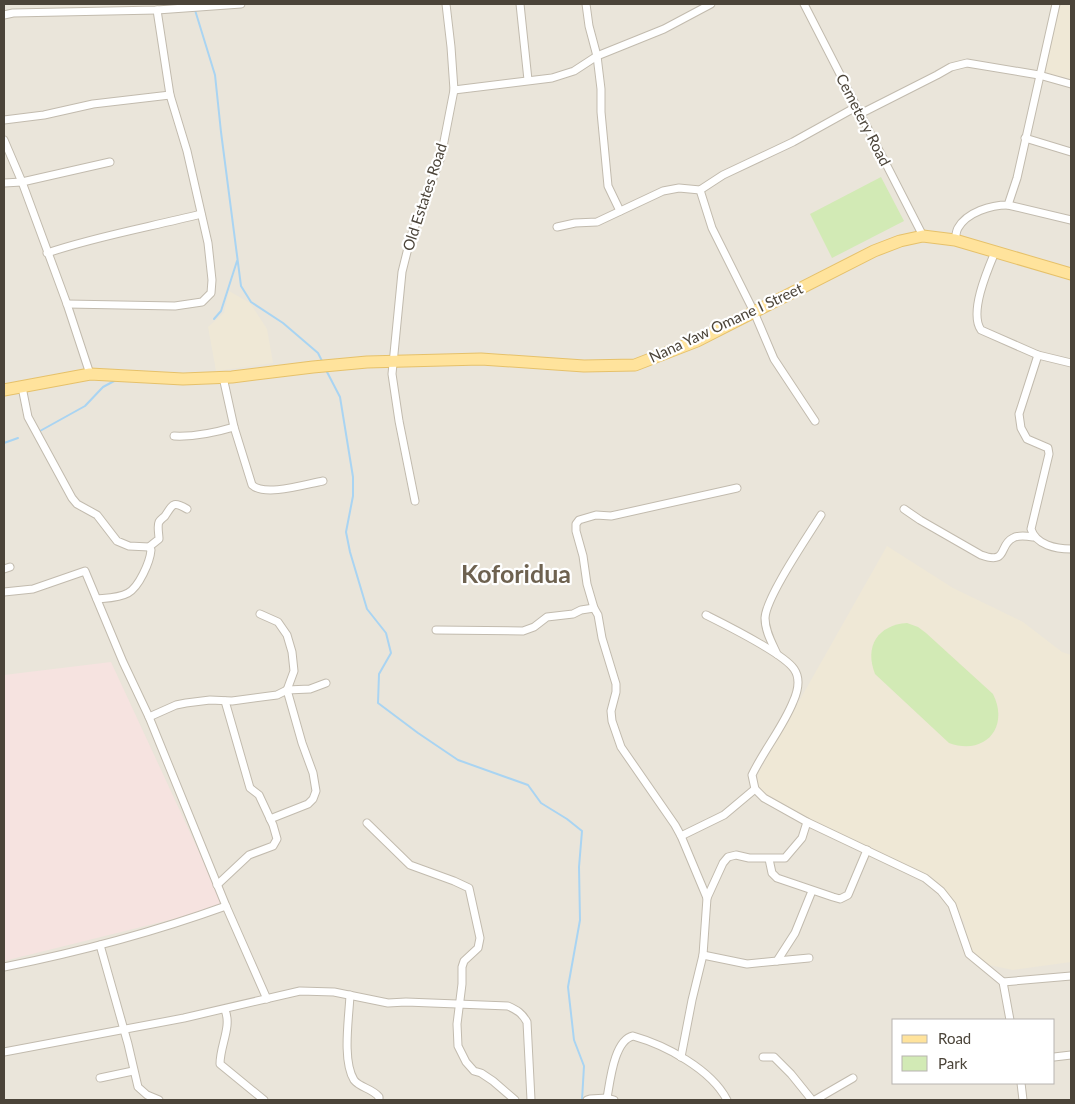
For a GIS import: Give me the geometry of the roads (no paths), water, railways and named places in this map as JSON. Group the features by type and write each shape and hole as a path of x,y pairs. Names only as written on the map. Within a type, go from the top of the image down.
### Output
{"main road":[{"name":"Nana Yaw Omane I Street","path":"222,377 393,361 481,359 584,366 635,365 696,341 874,251 900,241 923,236 955,240 1071,274"},
{"path":"4,390 90,374 183,379 222,377"}],"street":[{"path":"107,4 109,12"},
{"path":"4,15 13,13 158,10 240,4"},
{"name":"Old Estates Road","path":"415,501 398,420 392,374 402,272 411,236 441,157 454,90 446,4"},
{"path":"520,4 528,80"},
{"path":"586,4 589,26 597,56 601,89 601,112 608,186 620,211"},
{"path":"454,90 552,78 574,71 597,56 664,29 711,4"},
{"name":"Cemetery Road","path":"804,4 923,236"},
{"path":"1008,205 1017,178 1056,4"},
{"path":"67,304 174,306 202,302 211,293 212,280 208,243 187,151 170,95 158,10"},
{"path":"557,227 575,223 597,222 663,191 679,188 700,190 723,175 858,110 958,65 967,63 1039,75 1071,84"},
{"path":"4,120 44,115 93,104 170,95"},
{"path":"1025,138 1071,152"},
{"path":"4,140 22,182 67,304 90,374"},
{"path":"4,183 22,182 110,162"},
{"path":"700,190 712,228 754,312 774,358 815,421"},
{"path":"955,240 958,228 965,220 979,211 997,205 1008,205 1071,220"},
{"path":"47,253 89,240 139,230 201,214"},
{"path":"994,252 984,280 977,325 981,330 1038,355 1071,363"},
{"path":"1038,355 1018,411 1027,439 1048,448 1049,454 1031,529 1033,536 1041,543 1071,550"},
{"path":"222,377 234,428 252,485 257,489 267,491 323,481"},
{"path":"22,387 28,417 72,498 78,504 97,514 117,540 129,546 149,547 159,539 159,522 165,516 169,507 172,504 176,504 187,509"},
{"path":"174,436 186,437 210,434 234,428"},
{"path":"707,898 681,836 621,747 612,721 611,711 616,684 602,638 598,614 594,608 587,584 576,524 580,520 596,515 611,516 737,488"},
{"path":"904,509 981,555 990,558 998,557 1003,552 1008,541 1014,537 1033,536"},
{"path":"777,654 767,631 766,614 775,592 820,515"},
{"path":"96,599 127,594 132,590 147,565 151,550 149,547"},
{"path":"4,592 33,589 85,572 123,662 149,717 226,906 267,999"},
{"path":"436,630 523,631 534,627 547,617 574,614 581,610 594,608"},
{"path":"260,614 278,622 288,635 294,671 287,690 302,743 313,772 316,791 313,799 308,804 270,819"},
{"path":"706,615 777,654 795,670 798,680 798,689 793,703 752,775 755,789 764,798 806,822 925,878 941,891 952,905 969,954 1003,982 1010,1019"},
{"path":"149,717 176,705 210,700 224,701 277,695 287,690 310,689 326,683"},
{"path":"218,885 250,856 276,843 270,819 260,795 250,788 224,701"},
{"path":"681,836 724,815 755,789"},
{"path":"681,1057 692,1000 704,954 707,898 723,864 728,857 736,855 769,859 785,858 802,838 806,822"},
{"path":"368,823 410,866 469,888 480,938 478,948 464,961 462,967 457,1024 458,1046 466,1062 474,1071 493,1081 516,1100"},
{"path":"769,859 774,876 812,891 833,897 845,898 867,850"},
{"path":"776,961 795,933 812,891"},
{"path":"4,967 100,945 187,920 226,906"},
{"path":"100,945 138,1087 147,1095 159,1100"},
{"path":"704,954 747,964 809,958"},
{"path":"1003,982 1071,976"},
{"path":"4,1052 225,1010 300,991 334,992 388,1003 508,1006 523,1015 527,1022 531,1100"},
{"path":"350,995 349,1066 356,1082 376,1093 379,1100"},
{"path":"225,1010 228,1019 220,1053 220,1064 264,1100"},
{"path":"589,1099 609,1100 616,1056 622,1042 628,1037 633,1036 681,1057 703,1072 722,1091 727,1100"},
{"path":"1055,1057 1071,1055"},
{"path":"764,1057 774,1058 814,1100 853,1078"},
{"path":"100,1078 133,1071"},
{"path":"1020,1084 1023,1100"}],"waterway":[{"path":"195,10 215,75 241,286 251,302 283,323 318,353 322,361"},
{"path":"214,319 221,311 237,261"},
{"path":"326,370 340,397 353,477 353,496 346,532 350,552 367,609 386,633 391,653 379,674 378,703 458,760 528,785 541,803 582,831 579,867 580,920 568,987 574,1040 584,1066 582,1100"},
{"path":"40,431 85,406 103,387 116,380"},
{"path":"4,443 18,438"}],"district":[{"name":"Koforidua","path":"516,574"}]}
